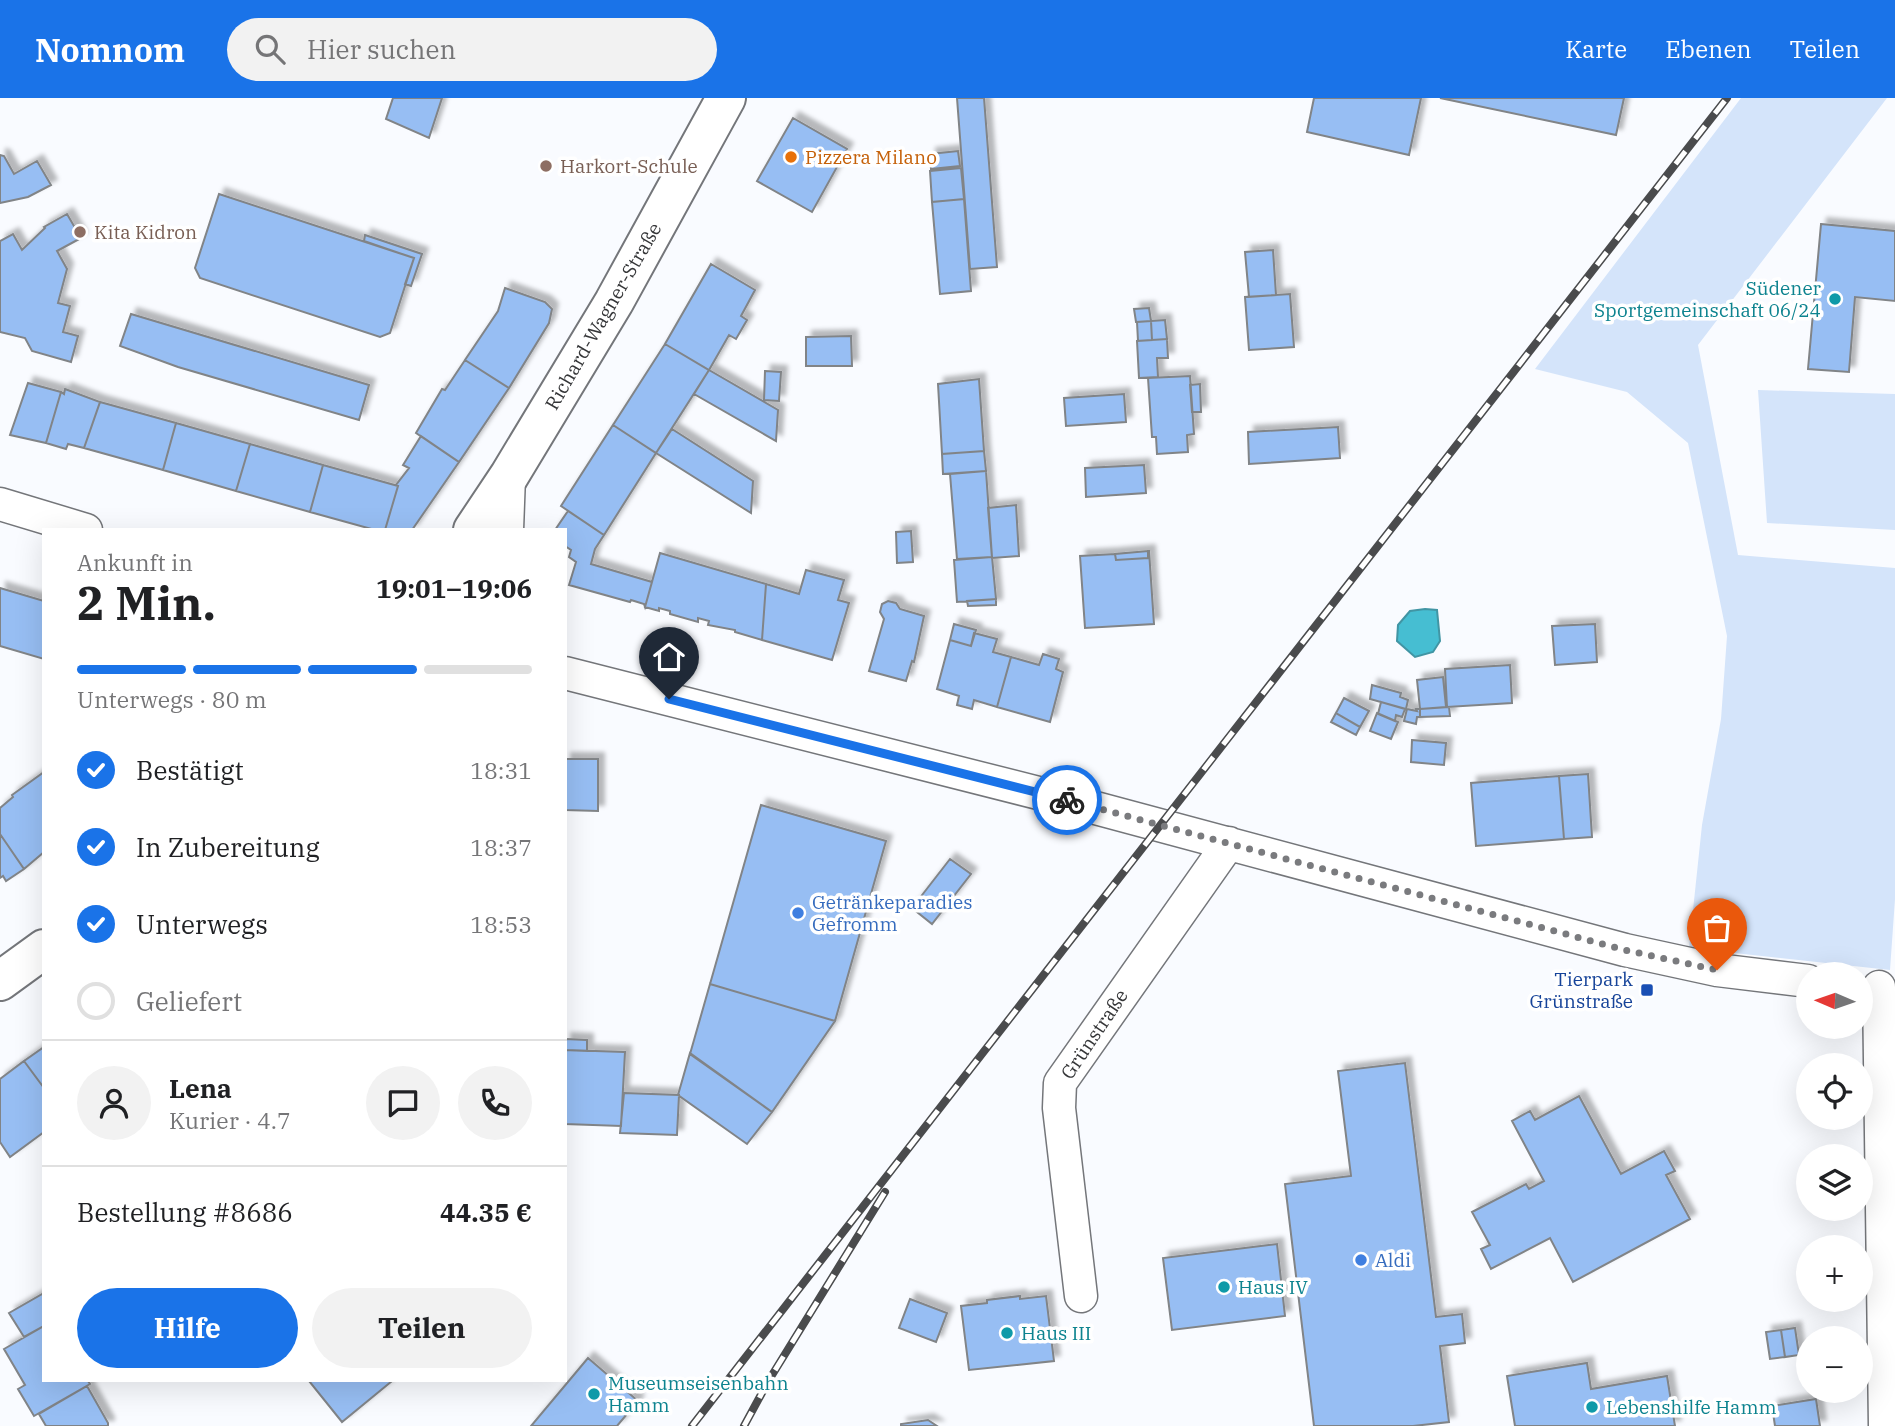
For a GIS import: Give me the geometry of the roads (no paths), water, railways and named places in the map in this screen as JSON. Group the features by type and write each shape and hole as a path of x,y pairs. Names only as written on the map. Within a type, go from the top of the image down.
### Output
{"main road":[{"name":"Richard-Wagner-Straße","path":"474,528 509,476 614,302 726,98"},
{"path":"0,981 42,950"}],"street":[{"path":"507,528 509,476"},
{"path":"0,504 79,528"},
{"path":"567,674 1228,843 1651,957 1717,970 1796,980"},
{"name":"Grünstraße","path":"1081,1296 1059,1108 1060,1083 1228,843"},
{"path":"1878,987 1885,1426"}],"water":[{"path":"1437,610 1440,641 1433,652 1415,657 1397,641 1398,625 1410,611"}],"railway":[{"path":"692,1426 1727,98"},
{"path":"744,1426 769,1380 885,1192"}],"place":[{"name":"Pizzera Milano","path":"791,157"},
{"name":"Harkort-Schule","path":"546,166"},
{"name":"Kita Kidron","path":"80,232"},
{"name":"Südener Sportgemeinschaft 06/24","path":"1835,299"},
{"name":"Getränkeparadies Gefromm","path":"798,913"},
{"name":"Tierpark Grünstraße","path":"1647,990"},
{"name":"Aldi","path":"1361,1260"},
{"name":"Haus IV","path":"1224,1287"},
{"name":"Haus III","path":"1007,1333"},
{"name":"Museumseisenbahn Hamm","path":"594,1394"},
{"name":"Lebenshilfe Hamm","path":"1592,1407"}]}
